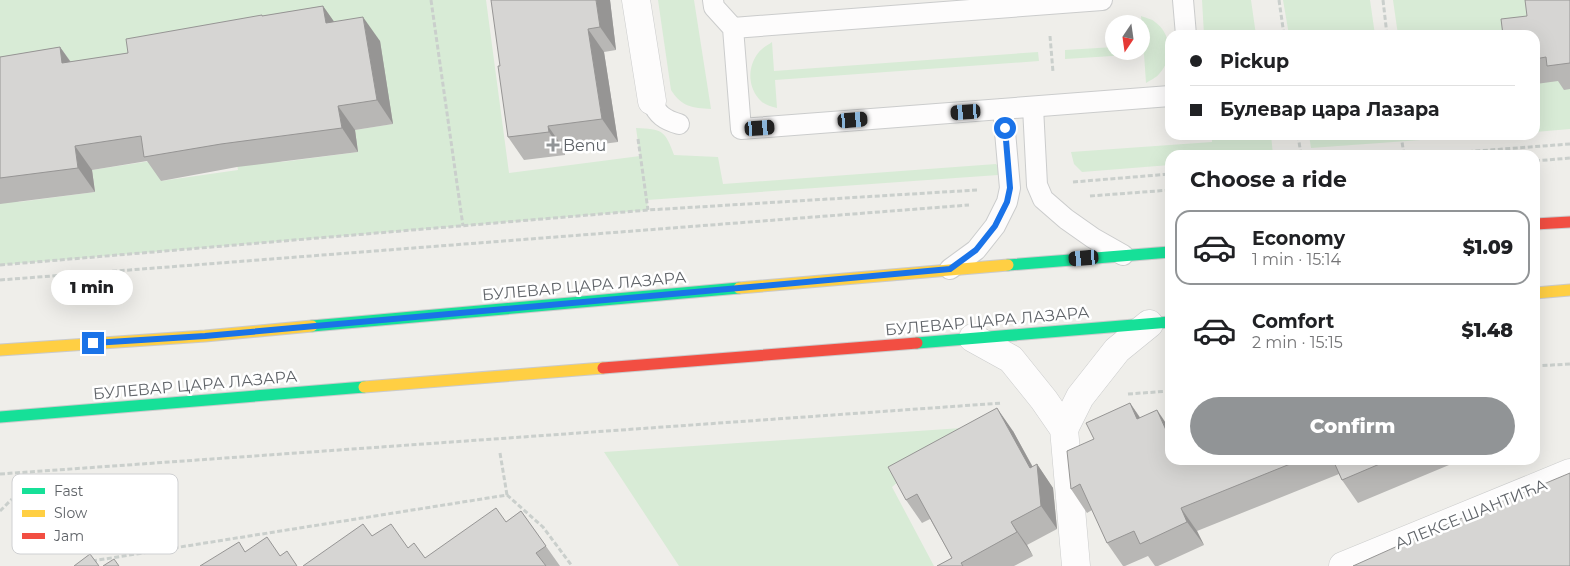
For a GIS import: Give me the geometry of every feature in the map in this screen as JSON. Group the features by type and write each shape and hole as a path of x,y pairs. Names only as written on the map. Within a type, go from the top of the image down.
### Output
{"main road":[{"path":"1540,224 1570,222"},
{"name":"БУЛЕВАР ЦАРА ЛАЗАРА","path":"0,350 205,336 950,269 1165,252"},
{"path":"1540,293 1570,290"},
{"name":"БУЛЕВАР ЦАРА ЛАЗАРА","path":"0,417 1159,323"}],"street":[{"path":"636,0 652,101"},
{"path":"1064,429 1080,397 1118,350 1159,323"},
{"path":"973,338 1011,359 1044,400 1064,429 1076,566"},
{"name":"АЛЕКСЕ ШАНТИЋА","path":"1343,566 1570,473"}],"lane":[{"path":"712,0 714,7 733,28 741,129 1165,96"},
{"path":"733,28 1102,0"},
{"path":"1183,0 1186,30"},
{"path":"652,101 655,110 661,117 678,124"},
{"path":"1033,107 1040,192 1066,219 1093,238 1123,255"},
{"path":"950,269 976,250 995,226 1008,195 1003,109"}],"path":[{"path":"431,0 463,226"},
{"path":"1279,0 1283,30"},
{"path":"1382,0 1386,30"},
{"path":"1490,150 1570,144"},
{"path":"1540,161 1570,158"},
{"path":"1040,192 1165,175"},
{"path":"1040,192 1165,190"},
{"path":"0,266 648,210 1008,195"},
{"path":"0,280 1008,195"},
{"path":"1540,366 1570,364"},
{"path":"1124,394 1165,391"},
{"path":"0,474 1010,403"},
{"path":"500,453 507,495 543,527 572,566"},
{"path":"178,547 507,495"},
{"path":"0,511 12,499"},
{"path":"89,561 133,554"}],"green space":[{"path":"0,0 486,0 509,173 640,156 636,128 652,129 661,132 668,140 674,155 718,157 723,184 996,164 1000,169 998,175 647,200 648,210 0,265 0,183 19,202 95,192 92,170 157,160 161,181 238,170 234,148 282,162 358,152 355,130 393,124 0,81"},
{"path":"658,0 694,0 711,109 688,106 679,100 671,90"},
{"path":"1202,0 1251,0 1255,30 1204,30"},
{"path":"1283,0 1370,0 1374,30 1288,30"},
{"path":"1393,0 1570,0 1570,129 1540,132 1540,30 1397,30"},
{"path":"1150,19 1161,27 1165,33 1165,66 1156,77 1146,83 1144,60 1150,60"},
{"path":"772,42 774,71 1038,52 1039,61 775,80 777,108 769,106 757,97 750,77 755,58 762,49"},
{"path":"1105,48 1105,56 1065,59 1065,50"},
{"path":"1212,140 1272,140 1272,150 1165,150 1165,165 1082,172 1074,164 1071,152 1212,142"},
{"path":"1310,140 1421,140 1311,148"},
{"path":"962,428 892,487 934,566 679,566 604,452"}],"building":[{"path":"491,0 596,0 600,27 588,29 602,119 548,126 549,132 508,137"},
{"path":"1525,0 1570,0 1570,63 1547,66 1546,57 1540,58 1540,30 1502,30 1501,19 1527,16"},
{"path":"323,6 326,23 363,17 377,100 338,106 342,128 221,144 144,157 141,136 75,146 78,168 0,178 0,57 60,47 62,63 128,53 126,39"},
{"path":"1130,403 1137,419 1157,410 1165,428 1165,465 1288,465 1181,508 1187,522 1140,544 1134,531 1107,543 1080,484 1071,489 1067,451 1094,439 1086,423"},
{"path":"997,408 1030,468 1037,464 1041,506 1011,522 1017,532 961,563 963,566 937,566 952,558 917,494 906,500 888,467"},
{"path":"1335,465 1377,465 1342,480"},
{"path":"1570,473 1570,566 1353,566 1429,532"},
{"path":"496,508 506,522 521,511 546,546 536,553 546,566 303,566 363,524 372,536 391,524 408,548 414,543 425,558"},
{"path":"267,537 280,556 287,551 297,566 200,566 239,542 245,552"},
{"path":"90,554 99,566 74,566"},
{"path":"114,559 119,566 103,566"}],"traffic: fast":[{"path":"1008,265 1165,252"},
{"path":"312,326 739,288"},
{"path":"917,343 1165,322"},
{"path":"0,417 364,387"}],"traffic: slow":[{"path":"739,288 1008,265"},
{"path":"1540,293 1570,290"},
{"path":"0,350 205,336 312,326"},
{"path":"364,387 603,368"}],"traffic: jam":[{"path":"1540,224 1570,222"},
{"path":"603,368 917,343"}],"place":[{"name":"Benu","path":"553,145"}],"route":[{"path":"93,343 205,336 950,269 976,250 995,226 1007,202 1010,188 1005,128"}]}
